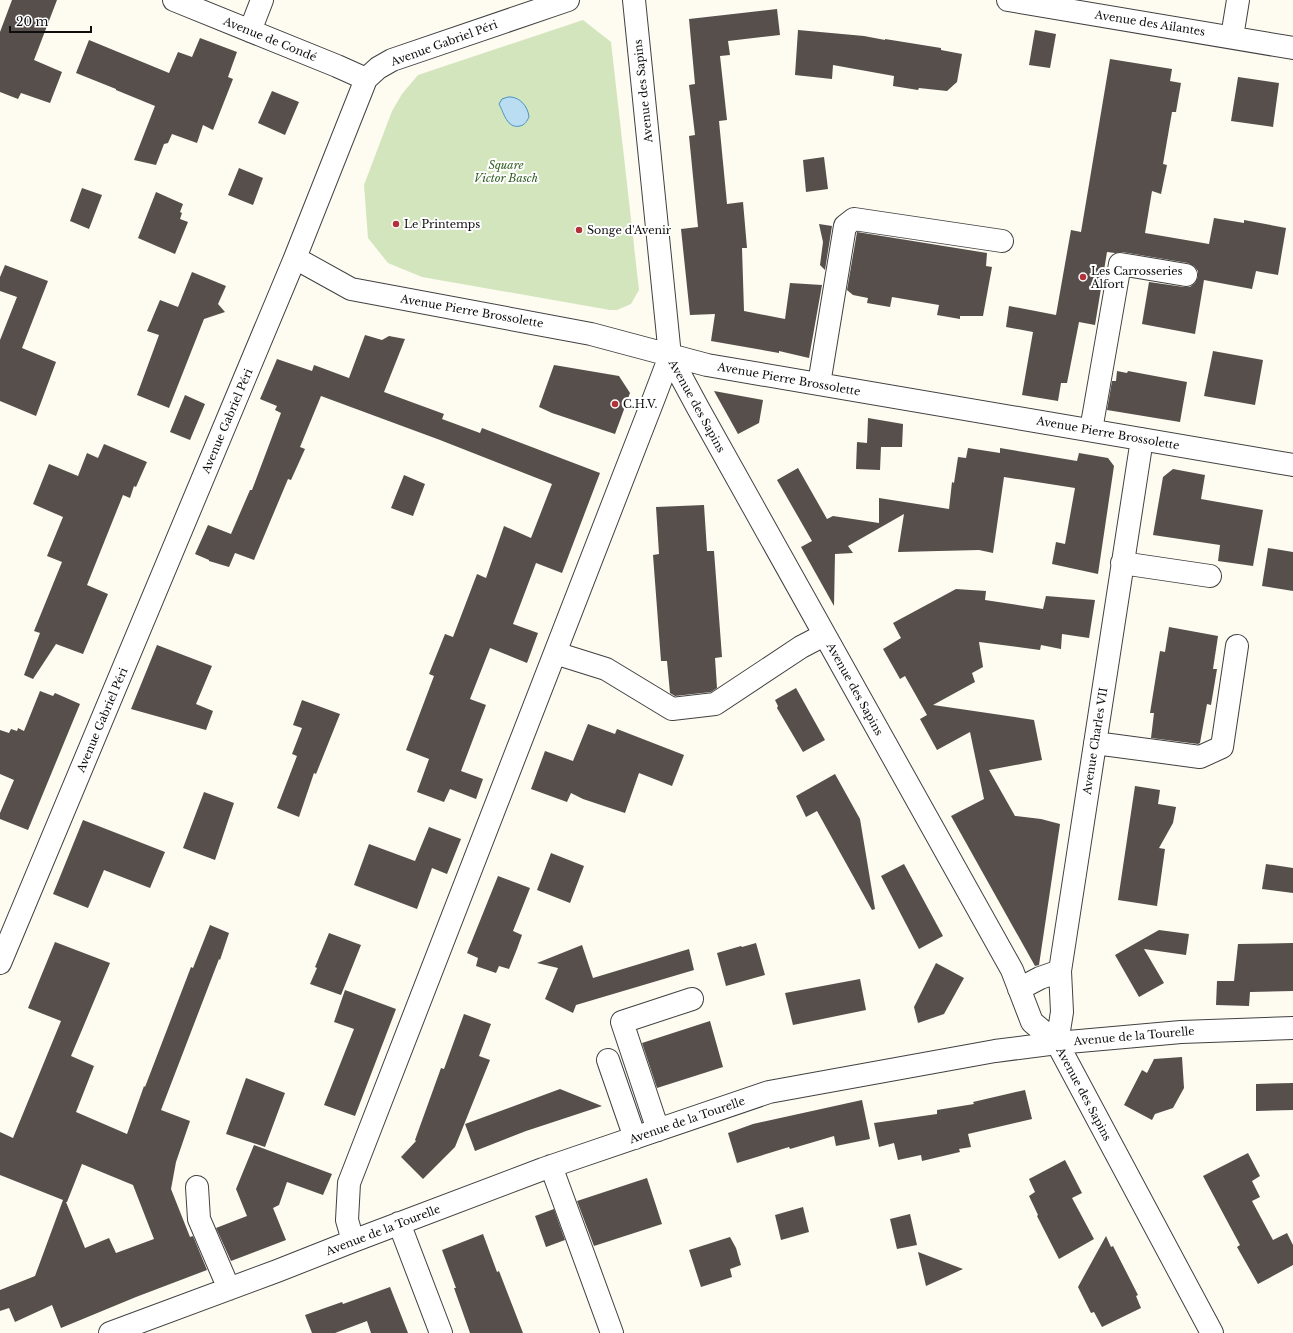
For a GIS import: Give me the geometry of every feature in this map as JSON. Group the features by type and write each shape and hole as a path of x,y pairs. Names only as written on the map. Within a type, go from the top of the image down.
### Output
{"street":[{"name":"Avenue de Condé","path":"174,0 366,79"},
{"path":"250,31 262,0"},
{"name":"Avenue Gabriel Péri","path":"0,963 295,258 366,79 378,68 392,60 568,0"},
{"name":"Avenue des Sapins","path":"634,0 670,356 701,415 1012,970 1032,1022 1057,1043 1212,1333"},
{"name":"Avenue des Ailantes","path":"1008,0 1074,5 1293,48"},
{"path":"1232,37 1238,0"},
{"path":"819,384 845,226 854,219 1002,241"},
{"name":"Avenue Pierre Brossolette","path":"295,258 351,289 591,334 707,365 1293,465"},
{"path":"1091,430 1120,264 1186,275"},
{"path":"353,1240 347,1220 350,1183 670,356"},
{"name":"Avenue Charles VII","path":"1057,1043 1062,1012 1060,971 1142,439"},
{"path":"1122,562 1210,576"},
{"path":"555,653 606,669 672,709 715,704 801,647 824,635"},
{"path":"1094,743 1200,757 1222,747 1237,646"},
{"path":"1019,989 1040,978 1060,971"},
{"path":"658,1130 622,1022 692,999"},
{"name":"Avenue de la Tourelle","path":"110,1333 551,1166 769,1092 995,1051 1057,1043 1181,1032 1293,1028"},
{"path":"608,1060 635,1138"},
{"path":"551,1166 612,1333"},
{"path":"197,1187 200,1219 229,1289"},
{"path":"399,1223 441,1333"}],"green space":[{"name":"Square Victor Basch","path":"583,20 611,42 639,290 631,304 617,310 610,310 422,277 388,263 368,238 364,185 392,111 402,94 418,75"}],"water":[{"path":"508,97 516,98 522,102 527,109 529,117 523,125 512,125 506,120 499,104 502,99"}],"building":[{"path":"12,0 57,0 34,60 62,72 50,103 21,93 18,99 0,92 0,32"},
{"path":"777,9 780,35 728,41 730,55 720,56 727,120 719,121 727,204 743,202 747,248 742,248 744,311 785,319 790,283 822,285 809,358 779,351 779,353 711,341 715,314 690,315 681,229 698,227 689,136 695,135 689,85 695,84 689,19"},
{"path":"798,30 885,39 941,48 941,50 962,54 957,82 947,91 919,88 918,90 893,86 894,76 833,65 832,79 795,75"},
{"path":"1035,30 1056,34 1050,68 1029,65"},
{"path":"200,38 237,52 228,77 233,79 213,130 203,125 197,143 172,134 168,143 164,144 156,165 134,160 155,106 76,73 89,40 169,73 178,52 192,57"},
{"path":"1110,59 1172,69 1170,81 1181,83 1176,112 1172,112 1163,164 1167,165 1161,194 1152,191 1145,233 1209,244 1214,218 1244,223 1244,220 1286,228 1278,275 1256,271 1252,289 1204,280 1195,334 1142,324 1149,282 1190,287 1195,283 1198,277 1198,271 1194,266 1188,263 1122,252 1107,252 1095,325 1079,322 1067,383 1061,383 1058,401 1022,395 1033,332 1006,327 1009,306 1056,315 1071,230 1081,232"},
{"path":"1238,77 1279,83 1273,127 1231,121"},
{"path":"272,91 299,102 285,135 258,123"},
{"path":"824,157 828,189 806,192 803,160"},
{"path":"239,168 263,178 253,205 228,195"},
{"path":"82,188 102,195 89,229 70,221"},
{"path":"156,192 183,204 180,212 182,213 180,219 188,222 175,254 138,238"},
{"path":"819,224 832,226 825,270 820,265 823,242"},
{"path":"857,232 987,253 986,266 992,267 983,316 960,316 960,319 937,315 939,305 892,297 890,307 867,303 868,298 853,295 847,290"},
{"path":"5,265 48,281 22,348 56,362 36,416 0,401 0,340 17,297 0,291 0,277"},
{"path":"192,272 226,286 218,304 225,312 204,319 169,408 137,395 159,335 147,331 160,300 178,307"},
{"path":"365,335 382,340 389,336 405,339 384,392 444,414 442,419 480,433 482,428 600,473 562,573 536,563 513,624 538,633 527,663 490,648 470,699 486,705 461,771 483,779 476,799 450,789 444,802 417,792 429,759 406,750 434,676 429,674 445,634 453,637 477,574 486,578 504,526 531,538 552,484 440,440 321,396 300,447 305,449 291,480 288,479 254,560 235,553 229,567 209,561 195,554 208,525 231,534 250,490 252,490 281,413 275,410 277,406 260,399 277,359 312,371 314,365 349,378"},
{"path":"1213,351 1263,360 1255,405 1204,396"},
{"path":"554,365 619,376 630,393 615,434 552,413 539,407"},
{"path":"1117,371 1127,373 1128,371 1187,382 1180,422 1107,410 1112,381 1116,381"},
{"path":"714,391 763,400 759,423 738,434"},
{"path":"185,395 205,404 190,440 170,432"},
{"path":"868,418 903,424 902,447 881,447 880,470 856,469 857,442 867,443"},
{"path":"104,444 147,462 136,487 134,486 130,498 123,495 87,585 108,594 83,654 56,644 33,679 24,675 40,633 34,631 62,562 47,556 63,517 33,504 49,464 78,476 87,453 98,458"},
{"path":"968,448 1000,453 1000,448 1077,461 1079,453 1108,458 1114,466 1098,574 1052,564 1056,542 1065,544 1075,488 1004,477 993,553 979,550 898,552 904,514 848,546 853,553 835,554 834,606 801,547 812,541 777,480 798,468 827,519 833,516 879,523 879,498 949,509 952,482 954,483 958,457 966,458"},
{"path":"1173,469 1205,475 1201,499 1263,510 1253,566 1218,561 1220,545 1153,535 1163,477"},
{"path":"404,475 425,484 413,516 391,508"},
{"path":"704,505 707,551 714,551 722,657 715,658 717,688 711,692 675,696 670,693 667,661 661,661 653,555 659,554 656,507"},
{"path":"1268,548 1293,552 1293,591 1262,586"},
{"path":"956,589 986,591 985,600 1043,609 1046,596 1095,600 1089,638 1062,634 1061,649 1041,645 1040,650 979,642 983,667 972,673 975,682 933,705 1034,720 1042,760 989,770 1015,816 1041,819 1060,824 1039,965 1035,966 951,816 984,799 970,732 937,750 920,719 927,715 905,676 900,679 883,649 901,638 893,623"},
{"path":"1169,627 1218,636 1213,669 1217,669 1211,705 1207,704 1200,743 1198,744 1151,738 1154,713 1150,713 1160,651 1165,652"},
{"path":"157,645 212,666 196,704 213,711 206,730 131,709"},
{"path":"796,688 825,740 803,752 777,708 778,706 775,700"},
{"path":"40,691 53,696 55,693 80,704 28,830 0,819 0,813 14,780 0,774 0,730 9,733 11,729 17,731 18,728 24,731"},
{"path":"302,700 340,714 316,774 314,773 299,817 277,808 297,756 292,754 302,728 293,725"},
{"path":"588,724 615,734 617,729 684,755 672,786 639,773 625,813 583,799 571,793 567,802 531,789 545,751 573,761"},
{"path":"835,774 860,819 875,909 872,910 817,811 806,817 796,796"},
{"path":"1135,786 1160,790 1158,804 1176,807 1173,823 1159,848 1165,849 1157,906 1118,900"},
{"path":"204,792 234,803 215,860 183,848"},
{"path":"83,820 165,852 150,888 104,870 88,908 53,894"},
{"path":"429,827 461,839 447,874 432,868 417,909 354,885 369,844 415,861"},
{"path":"551,853 584,866 570,903 537,890"},
{"path":"904,864 943,936 919,949 881,876"},
{"path":"1266,864 1293,868 1293,893 1262,889"},
{"path":"498,876 530,888 513,931 522,935 509,969 499,966 496,973 476,966 478,958 467,953"},
{"path":"210,925 229,933 220,960 219,959 161,1110 190,1121 176,1162 171,1189 190,1237 193,1236 207,1270 61,1328 52,1305 15,1322 9,1308 0,1311 0,1290 35,1276 63,1200 0,1175 0,1132 13,1138 61,1021 28,1008 55,942 110,963 71,1056 94,1066 76,1112 127,1134 144,1086 145,1087 191,967 193,968","holes":["82,1164 133,1185 154,1239 116,1253 109,1238 85,1248 66,1202"]},
{"path":"1159,930 1189,934 1186,955 1144,949 1164,983 1139,997 1115,955"},
{"path":"329,933 361,945 341,995 310,984 317,968 315,967"},
{"path":"756,943 765,975 726,986 717,953"},
{"path":"1293,943 1293,991 1250,992 1249,1006 1216,1005 1217,981 1234,981 1238,944"},
{"path":"582,945 593,978 689,949 694,970 576,1005 573,1013 545,999 558,968 537,963"},
{"path":"936,963 964,978 944,1014 918,1023 914,1007"},
{"path":"860,979 866,1010 793,1025 785,993"},
{"path":"345,990 396,1009 355,1116 324,1105 354,1029 334,1022"},
{"path":"464,1014 491,1024 479,1056 490,1060 455,1147 423,1179 401,1157 416,1141 415,1140 441,1068 444,1069"},
{"path":"710,1021 723,1067 657,1088 642,1043"},
{"path":"1182,1057 1184,1088 1173,1108 1155,1114 1152,1120 1124,1105 1142,1070 1147,1073 1154,1059"},
{"path":"246,1078 285,1093 265,1147 226,1134"},
{"path":"1293,1083 1293,1110 1256,1111 1256,1084"},
{"path":"560,1089 602,1106 526,1131 475,1151 465,1124"},
{"path":"1025,1090 1032,1119 968,1134 971,1147 959,1149 960,1152 922,1161 921,1155 898,1160 894,1143 879,1147 874,1123 937,1114 937,1110 974,1104 973,1102"},
{"path":"862,1100 870,1139 836,1146 834,1136 790,1149 789,1147 737,1163 728,1133 753,1124"},
{"path":"254,1145 332,1174 323,1195 287,1182 279,1205 273,1208 286,1240 231,1261 216,1228 247,1216 236,1189"},
{"path":"1248,1153 1260,1176 1252,1181 1260,1197 1252,1201 1273,1240 1287,1233 1293,1245 1293,1265 1258,1284 1237,1247 1240,1245 1203,1176"},
{"path":"1065,1160 1082,1193 1072,1198 1094,1239 1059,1259 1037,1216 1038,1215 1029,1196 1035,1192 1029,1179"},
{"path":"647,1178 662,1224 594,1246 577,1201"},
{"path":"803,1207 809,1232 781,1240 775,1215"},
{"path":"554,1209 565,1240 546,1247 535,1216"},
{"path":"910,1214 917,1245 897,1249 890,1219"},
{"path":"483,1234 497,1272 499,1271 523,1333 470,1333 442,1250"},
{"path":"1106,1236 1111,1247 1113,1246 1138,1295 1136,1296 1141,1308 1102,1327 1094,1312 1091,1313 1078,1287"},
{"path":"730,1237 736,1248 741,1265 730,1269 732,1277 701,1287 689,1250"},
{"path":"918,1252 963,1269 926,1286"},
{"path":"390,1287 408,1333 371,1333 367,1321 335,1333 312,1333 305,1315 342,1302 343,1304"}],"place":[{"name":"Le Printemps","path":"396,224"},
{"name":"Songe d'Avenir","path":"579,230"},
{"name":"Les Carrosseries Alfort","path":"1083,277"},
{"name":"C.H.V.","path":"615,404"}]}
